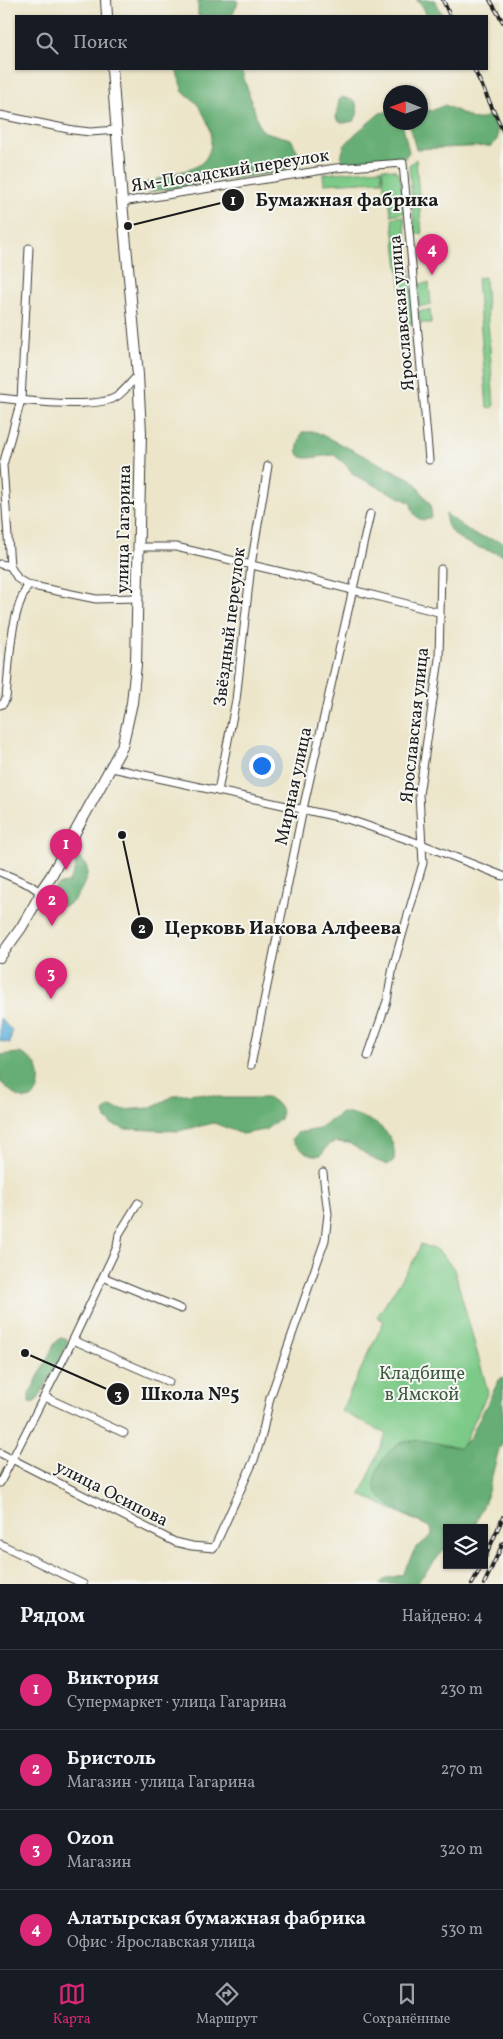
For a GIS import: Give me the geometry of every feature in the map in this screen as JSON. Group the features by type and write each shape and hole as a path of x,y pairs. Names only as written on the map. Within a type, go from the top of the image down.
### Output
{"main road":[{"path":"106,0 107,15"},
{"name":"улица Гагарина","path":"0,957 39,897 40,892 112,768 122,747 132,704 136,664 141,433 138,375 112,70"}],"street":[{"path":"0,114 73,130 90,132 117,130"},
{"name":"Ям-Посадский переулок","path":"122,202 336,168 403,163"},
{"name":"Ярославская улица","path":"403,163 429,460"},
{"path":"29,248 21,400 3,465 10,566 18,579 28,585 96,599 137,598"},
{"path":"0,398 104,401 116,397 138,375"},
{"name":"Звёздный переулок","path":"218,791 236,700 251,565 268,466"},
{"name":"Мирная улица","path":"251,1065 302,809 370,514"},
{"path":"139,547 176,547 438,612"},
{"path":"0,564 10,566"},
{"name":"Ярославская улица","path":"368,1056 388,1001 393,967 423,863 419,795 438,659 438,612 441,569"},
{"path":"0,705 3,704 6,698 15,619 20,599 28,585"},
{"path":"112,768 346,819 421,844 503,876"},
{"path":"0,872 30,885 40,892"},
{"name":"улица Осипова","path":"0,1453 175,1542 214,1548 254,1460 270,1398 325,1240 328,1214 323,1172"},
{"path":"0,1483 74,1340 117,1247 119,1234 138,1203"},
{"path":"103,1277 181,1309"},
{"path":"74,1340 169,1382"},
{"path":"45,1398 124,1433"},
{"path":"0,1544 83,1584"}],"green space":[{"path":"198,0 237,0 238,3 232,15 198,15"},
{"path":"416,0 435,0 442,15 427,15 423,7"},
{"path":"176,70 241,70 260,128 265,132 291,139 298,152 299,159 284,171 150,192 143,190 143,183 195,167 209,153 211,134 207,121 197,104 183,92"},
{"path":"342,97 355,101 357,116 354,121 344,123 336,118 339,100"},
{"path":"445,105 473,119 482,119 492,114 498,131 497,139 492,146 416,149 411,130 428,130 428,110 431,111"},
{"path":"383,112 383,130 404,130 409,152 403,160 347,165 341,158 344,146 380,113"},
{"path":"416,159 422,234 415,235 409,165"},
{"path":"382,168 395,170 400,176 404,213 391,215 388,189 384,189"},
{"path":"381,169 382,181 324,184 323,174"},
{"path":"404,216 407,250 402,253 404,264 410,268 416,323 405,324 392,218"},
{"path":"485,277 494,407 487,408 477,278"},
{"path":"429,283 431,305 419,306 418,284"},
{"path":"430,310 431,323 420,323 419,311"},
{"path":"302,432 316,432 413,480 430,504 432,517 424,520 417,518 411,503 354,475 334,455 310,458 300,456 298,444"},
{"path":"446,514 475,535 503,542 503,555 476,547 458,537 451,531 447,523"},
{"path":"80,858 87,867 86,879 71,903 65,906 59,905 55,902 53,891 57,885 68,883 76,867 74,861"},
{"path":"19,1053 27,1056 37,1067 39,1086 35,1095 31,1098 19,1097 0,1082 0,1055"},
{"path":"197,1093 225,1098 269,1098 280,1106 282,1112 280,1119 265,1130 242,1134 214,1123 178,1131 125,1129 111,1124 106,1119 104,1112 109,1107 123,1110 149,1108 176,1095"},
{"path":"342,1113 362,1117 386,1132 394,1149 394,1160 388,1165 375,1160 349,1143 336,1142 329,1144 321,1155 312,1155 301,1149 291,1139 297,1133 318,1129"},
{"name":"Кладбище в Ямской","path":"421,1244 439,1251 454,1269 488,1392 425,1525 361,1495 386,1434 341,1411 384,1321 377,1317 416,1257"},
{"path":"60,1338 67,1339 67,1346 38,1399 33,1403 29,1402 29,1395 55,1343"},
{"path":"503,1377 503,1443 499,1449 486,1499 476,1524 443,1524 443,1551 416,1584 379,1584 387,1578 402,1575 415,1549 432,1535 431,1528 395,1508 377,1492 374,1483 375,1478 385,1457 393,1448 402,1443 412,1441 423,1441 459,1448 470,1438 499,1380"}],"water":[{"path":"0,1018 12,1031 10,1043 0,1041"}],"railway":[{"path":"443,0 450,15"},
{"path":"490,0 503,22"},
{"path":"474,70 503,131"},
{"path":"488,1551 503,1517"},
{"path":"484,1584 503,1543"},
{"path":"472,1584 480,1569"}],"place":[{"name":"Бумажная фабрика","path":"128,226"},
{"name":"Алатырская бумажная фабрика","path":"432,275"},
{"name":"Церковь Иакова Алфеева","path":"122,835"},
{"name":"Виктория","path":"66,870"},
{"name":"Бристоль","path":"52,926"},
{"name":"Ozon","path":"51,999"},
{"name":"Школа №5","path":"25,1353"}]}
